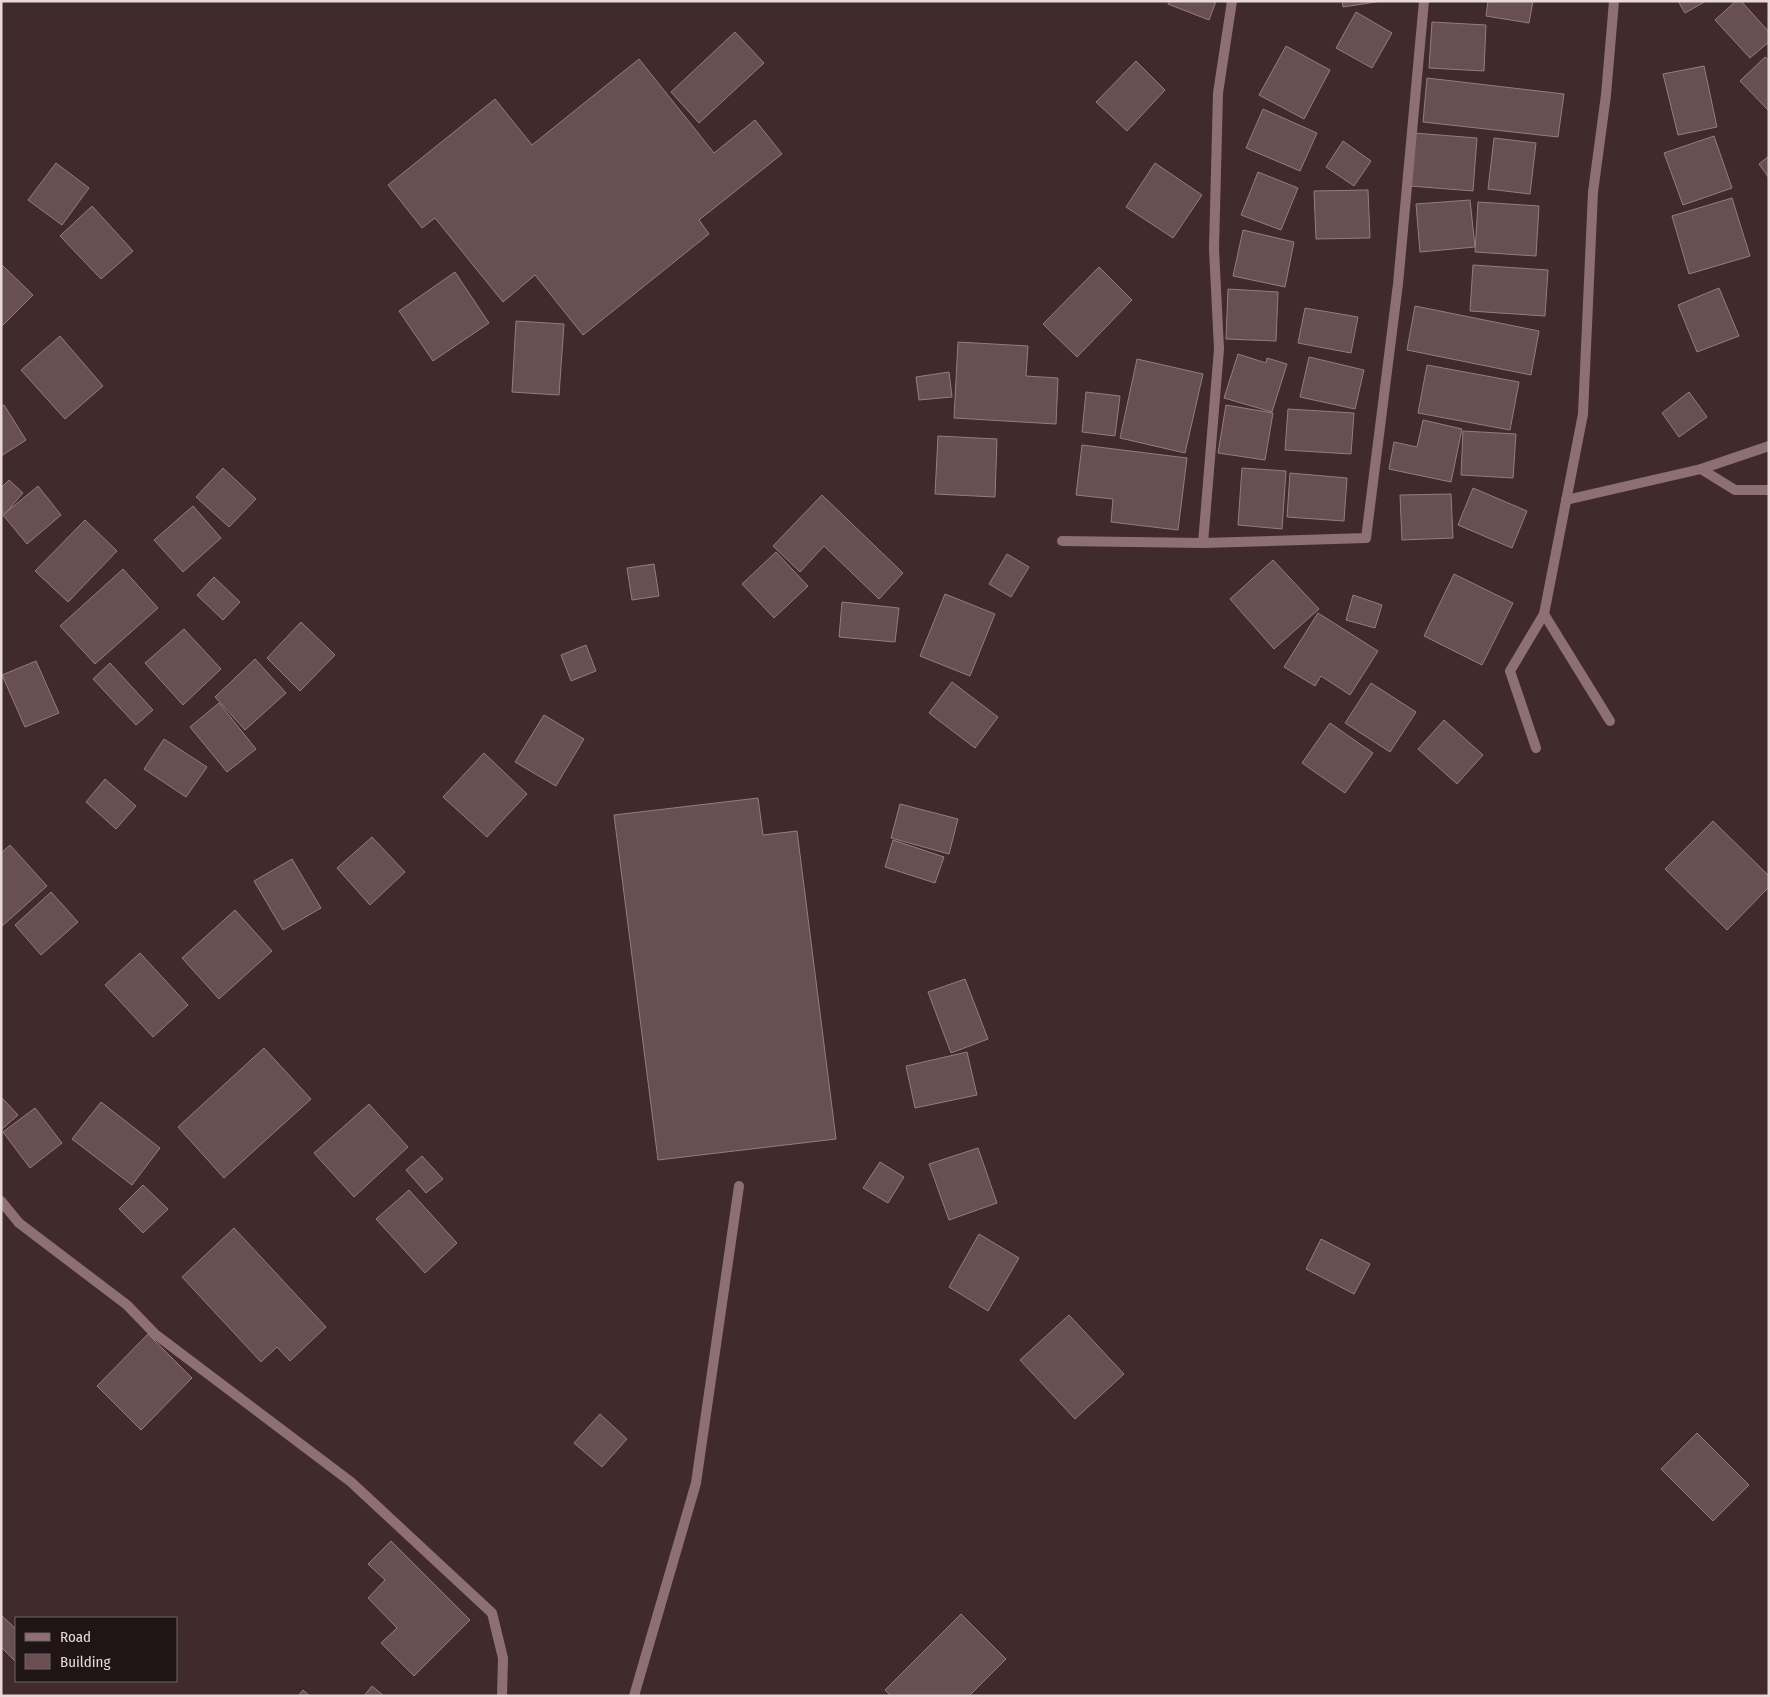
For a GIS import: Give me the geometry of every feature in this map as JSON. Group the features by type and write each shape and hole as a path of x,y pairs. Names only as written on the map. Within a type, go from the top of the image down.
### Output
{"street":[{"path":"1203,543 1219,349 1214,249 1218,93 1232,1"},
{"path":"1062,541 1203,543 1366,538 1398,284 1424,1"},
{"path":"1536,748 1510,671 1544,614 1583,414 1593,192 1606,95 1614,1"},
{"path":"1566,500 1701,469 1769,446"},
{"path":"1701,469 1735,490 1769,490"},
{"path":"1544,614 1610,721"},
{"path":"634,1696 696,1483 739,1186"},
{"path":"1,1200 19,1223 127,1305 155,1334 351,1482 492,1613 504,1658 502,1696"}],"building":[{"path":"1169,1 1216,1 1209,20 1168,4"},
{"path":"1342,1 1382,1 1343,7"},
{"path":"1488,1 1533,1 1529,23 1486,16"},
{"path":"1678,1 1706,1 1685,13"},
{"path":"1736,1 1741,1 1769,32 1769,42 1750,58 1715,20"},
{"path":"1356,12 1392,33 1372,68 1336,48"},
{"path":"1432,22 1486,25 1484,71 1429,68"},
{"path":"735,32 764,63 699,123 671,92"},
{"path":"1286,46 1330,70 1304,119 1259,95"},
{"path":"1765,57 1769,60 1769,111 1740,81"},
{"path":"639,59 714,153 755,120 782,154 699,220 709,234 583,335 535,275 503,302 435,218 422,228 388,185 495,99 532,145"},
{"path":"1136,61 1165,90 1127,131 1096,102"},
{"path":"1704,66 1717,127 1678,135 1663,74"},
{"path":"1427,78 1564,94 1558,137 1423,122"},
{"path":"1263,109 1317,133 1300,171 1246,148"},
{"path":"1414,133 1477,138 1473,191 1410,186"},
{"path":"1714,136 1732,188 1683,205 1664,153"},
{"path":"1494,138 1536,143 1530,194 1488,189"},
{"path":"1343,141 1371,161 1354,186 1326,167"},
{"path":"1769,156 1769,178 1759,164"},
{"path":"56,163 89,188 62,225 28,200"},
{"path":"1155,163 1202,195 1173,238 1126,207"},
{"path":"1258,172 1298,188 1281,230 1241,215"},
{"path":"1368,190 1370,238 1316,239 1314,191"},
{"path":"1732,198 1750,256 1689,274 1672,216"},
{"path":"1470,200 1475,247 1420,252 1416,204"},
{"path":"1478,202 1539,206 1536,256 1475,252"},
{"path":"92,206 133,251 101,279 60,236"},
{"path":"1243,230 1294,242 1285,287 1233,276"},
{"path":"1,264 33,295 1,327"},
{"path":"1473,265 1548,270 1545,316 1470,311"},
{"path":"1099,267 1132,300 1077,357 1043,324"},
{"path":"455,272 489,323 433,361 399,311"},
{"path":"1719,288 1739,336 1697,352 1678,305"},
{"path":"1228,289 1278,292 1276,341 1226,339"},
{"path":"1415,306 1539,331 1531,375 1407,350"},
{"path":"1305,308 1358,317 1351,353 1298,343"},
{"path":"516,321 564,324 559,395 512,392"},
{"path":"60,336 103,386 65,419 21,370"},
{"path":"958,342 1028,346 1026,376 1058,378 1056,424 954,418"},
{"path":"1238,354 1266,363 1267,358 1287,364 1272,412 1224,398"},
{"path":"1309,357 1364,370 1355,409 1300,397"},
{"path":"1137,359 1203,374 1185,453 1120,438"},
{"path":"1427,365 1519,382 1510,430 1418,413"},
{"path":"949,372 952,397 919,400 916,377"},
{"path":"1086,392 1120,396 1115,436 1082,432"},
{"path":"1689,392 1707,417 1679,437 1662,413"},
{"path":"4,405 26,440 1,456 1,406"},
{"path":"1226,405 1273,413 1265,460 1218,453"},
{"path":"1288,409 1354,413 1351,454 1285,450"},
{"path":"1423,420 1462,429 1451,482 1389,469 1394,442 1417,447"},
{"path":"1463,431 1516,434 1513,478 1461,475"},
{"path":"938,436 997,439 995,497 935,494"},
{"path":"1082,445 1187,458 1178,530 1111,522 1113,499 1076,495"},
{"path":"223,468 256,499 229,527 196,497"},
{"path":"1242,468 1286,471 1282,529 1238,525"},
{"path":"1290,473 1347,478 1344,521 1287,517"},
{"path":"9,480 23,493 5,514 1,511 1,488"},
{"path":"38,486 61,515 27,544 3,515"},
{"path":"1473,488 1527,511 1512,548 1458,525"},
{"path":"1451,494 1453,538 1402,540 1400,495"},
{"path":"822,495 903,573 879,599 824,546 800,572 773,546"},
{"path":"193,506 221,538 183,572 154,540"},
{"path":"85,520 117,551 68,602 35,571"},
{"path":"776,552 808,586 774,618 742,584"},
{"path":"1007,554 1029,567 1011,597 989,584"},
{"path":"1273,560 1319,609 1274,649 1230,599"},
{"path":"654,564 659,596 632,600 627,568"},
{"path":"123,569 158,608 95,664 60,626"},
{"path":"1454,574 1513,603 1482,665 1424,636"},
{"path":"214,577 240,602 223,620 197,595"},
{"path":"945,594 995,614 970,676 920,656"},
{"path":"1353,595 1382,605 1375,628 1346,620"},
{"path":"842,602 899,608 895,642 839,637"},
{"path":"1318,613 1378,651 1350,695 1321,676 1315,686 1284,667"},
{"path":"301,622 335,655 300,691 267,658"},
{"path":"184,629 221,669 183,705 145,663"},
{"path":"586,645 596,671 571,681 561,655"},
{"path":"255,659 286,693 245,730 215,697"},
{"path":"36,661 59,713 25,727 2,675"},
{"path":"110,663 153,710 136,725 93,679"},
{"path":"952,682 998,717 975,748 929,713"},
{"path":"1371,683 1416,712 1390,752 1345,723"},
{"path":"219,703 256,749 227,772 190,727"},
{"path":"544,715 584,739 556,786 515,762"},
{"path":"1444,720 1483,755 1457,784 1418,749"},
{"path":"1330,723 1373,753 1345,793 1302,763"},
{"path":"164,739 207,767 186,797 144,769"},
{"path":"484,753 527,794 487,837 443,797"},
{"path":"105,779 136,806 116,829 86,802"},
{"path":"758,798 763,835 797,831 836,1139 658,1160 614,815"},
{"path":"900,804 958,819 949,854 891,838"},
{"path":"1713,821 1769,876 1769,887 1727,930 1665,869"},
{"path":"372,837 405,872 370,905 337,868"},
{"path":"893,840 944,857 935,883 885,867"},
{"path":"10,845 47,886 1,927 1,853"},
{"path":"292,859 321,908 283,930 254,881"},
{"path":"51,892 78,922 41,955 15,925"},
{"path":"235,910 272,951 219,999 182,958"},
{"path":"140,953 188,1005 153,1037 105,985"},
{"path":"965,979 988,1039 951,1053 928,992"},
{"path":"264,1048 311,1099 224,1178 178,1127"},
{"path":"967,1052 977,1095 915,1108 906,1066"},
{"path":"1,1097 18,1115 1,1130"},
{"path":"101,1102 160,1148 132,1185 72,1139"},
{"path":"369,1104 408,1147 354,1197 314,1153"},
{"path":"35,1108 62,1143 30,1168 3,1132"},
{"path":"978,1148 997,1203 949,1220 929,1164"},
{"path":"422,1156 443,1179 426,1193 406,1170"},
{"path":"880,1162 904,1177 888,1203 863,1188"},
{"path":"143,1185 168,1209 143,1233 119,1209"},
{"path":"409,1190 457,1243 425,1273 376,1219"},
{"path":"234,1228 326,1327 290,1361 277,1347 261,1362 182,1277"},
{"path":"979,1234 1019,1258 988,1311 949,1287"},
{"path":"1321,1239 1370,1264 1354,1294 1306,1269"},
{"path":"1069,1315 1124,1374 1075,1419 1020,1360"},
{"path":"148,1334 192,1378 141,1430 97,1386"},
{"path":"600,1414 627,1439 602,1467 574,1443"},
{"path":"1697,1433 1749,1485 1713,1521 1661,1469"},
{"path":"391,1541 470,1620 414,1676 381,1643 397,1628 368,1598 385,1580 368,1564"},
{"path":"961,1614 1006,1659 969,1696 891,1696 885,1690"},
{"path":"1,1615 15,1628 15,1661 1,1647"},
{"path":"372,1686 384,1696 364,1696"},
{"path":"303,1690 310,1696 298,1696"}]}
